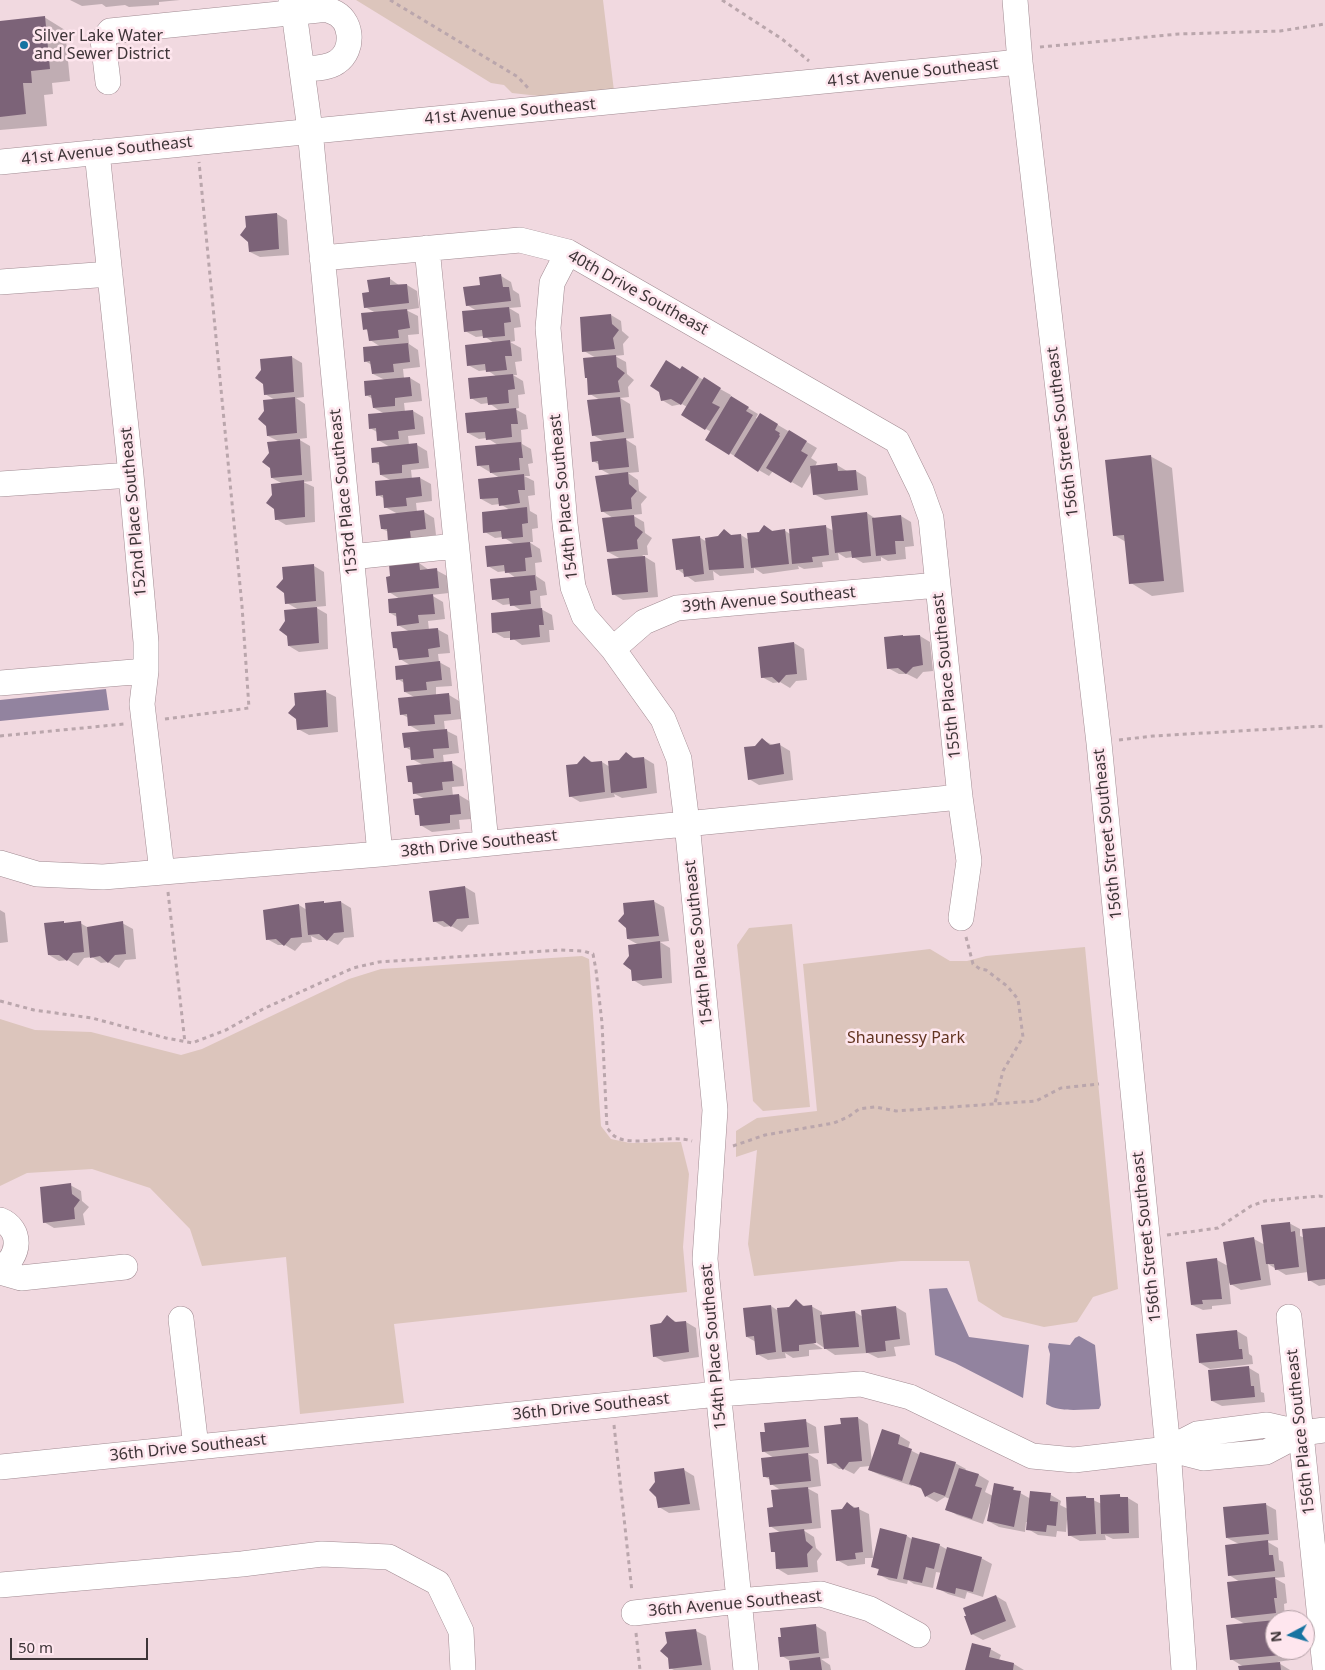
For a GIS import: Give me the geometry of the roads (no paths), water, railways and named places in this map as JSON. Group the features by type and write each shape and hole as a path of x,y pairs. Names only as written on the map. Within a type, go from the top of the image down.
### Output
{"street":[{"name":"156th Street Southeast","path":"1015,0 1099,743 1168,1449 1184,1670"},
{"name":"153rd Place Southeast","path":"293,6 310,130 380,854"},
{"path":"108,82 103,40 110,31 293,6 331,10 347,24 348,47 337,62 327,67 302,69"},
{"name":"41st Avenue Southeast","path":"0,162 310,130 540,110 833,81 1020,56"},
{"name":"152nd Place Southeast","path":"97,152 131,475 146,642 146,671 142,704 164,871"},
{"name":"40th Drive Southeast","path":"322,258 520,240 568,252 897,441"},
{"path":"427,248 486,843"},
{"name":"154th Place Southeast","path":"568,252 552,282 548,328 565,524 573,587 584,616 613,649 663,719 679,760 687,823 715,1110 705,1259 746,1670"},
{"path":"0,282 110,274"},
{"name":"155th Place Southeast","path":"897,441 921,490 930,518 960,798 969,861 961,918"},
{"path":"0,484 131,475"},
{"path":"351,556 456,546"},
{"name":"39th Avenue Southeast","path":"613,649 644,622 677,608 938,585"},
{"path":"0,683 146,671"},
{"name":"38th Drive Southeast","path":"0,862 38,874 103,877 380,854 960,798"},
{"path":"0,1220 5,1222 14,1231 17,1244 13,1258 0,1270 21,1278 125,1267"},
{"name":"156th Place Southeast","path":"1290,1316 1313,1432 1325,1667"},
{"path":"181,1319 196,1447"},
{"name":"36th Drive Southeast","path":"0,1467 718,1394 861,1384 910,1397 1032,1456 1074,1460 1168,1449 1203,1458 1266,1452 1313,1432"},
{"path":"0,1585 242,1564 322,1554 389,1557 438,1583 461,1631 463,1670"},
{"name":"36th Avenue Southeast","path":"634,1612 821,1594 870,1609 918,1635"}],"place":[{"name":"Silver Lake Water and Sewer District","path":"24,45"}],"park label":[{"name":"Shaunessy Park","path":"906,1038"}]}
